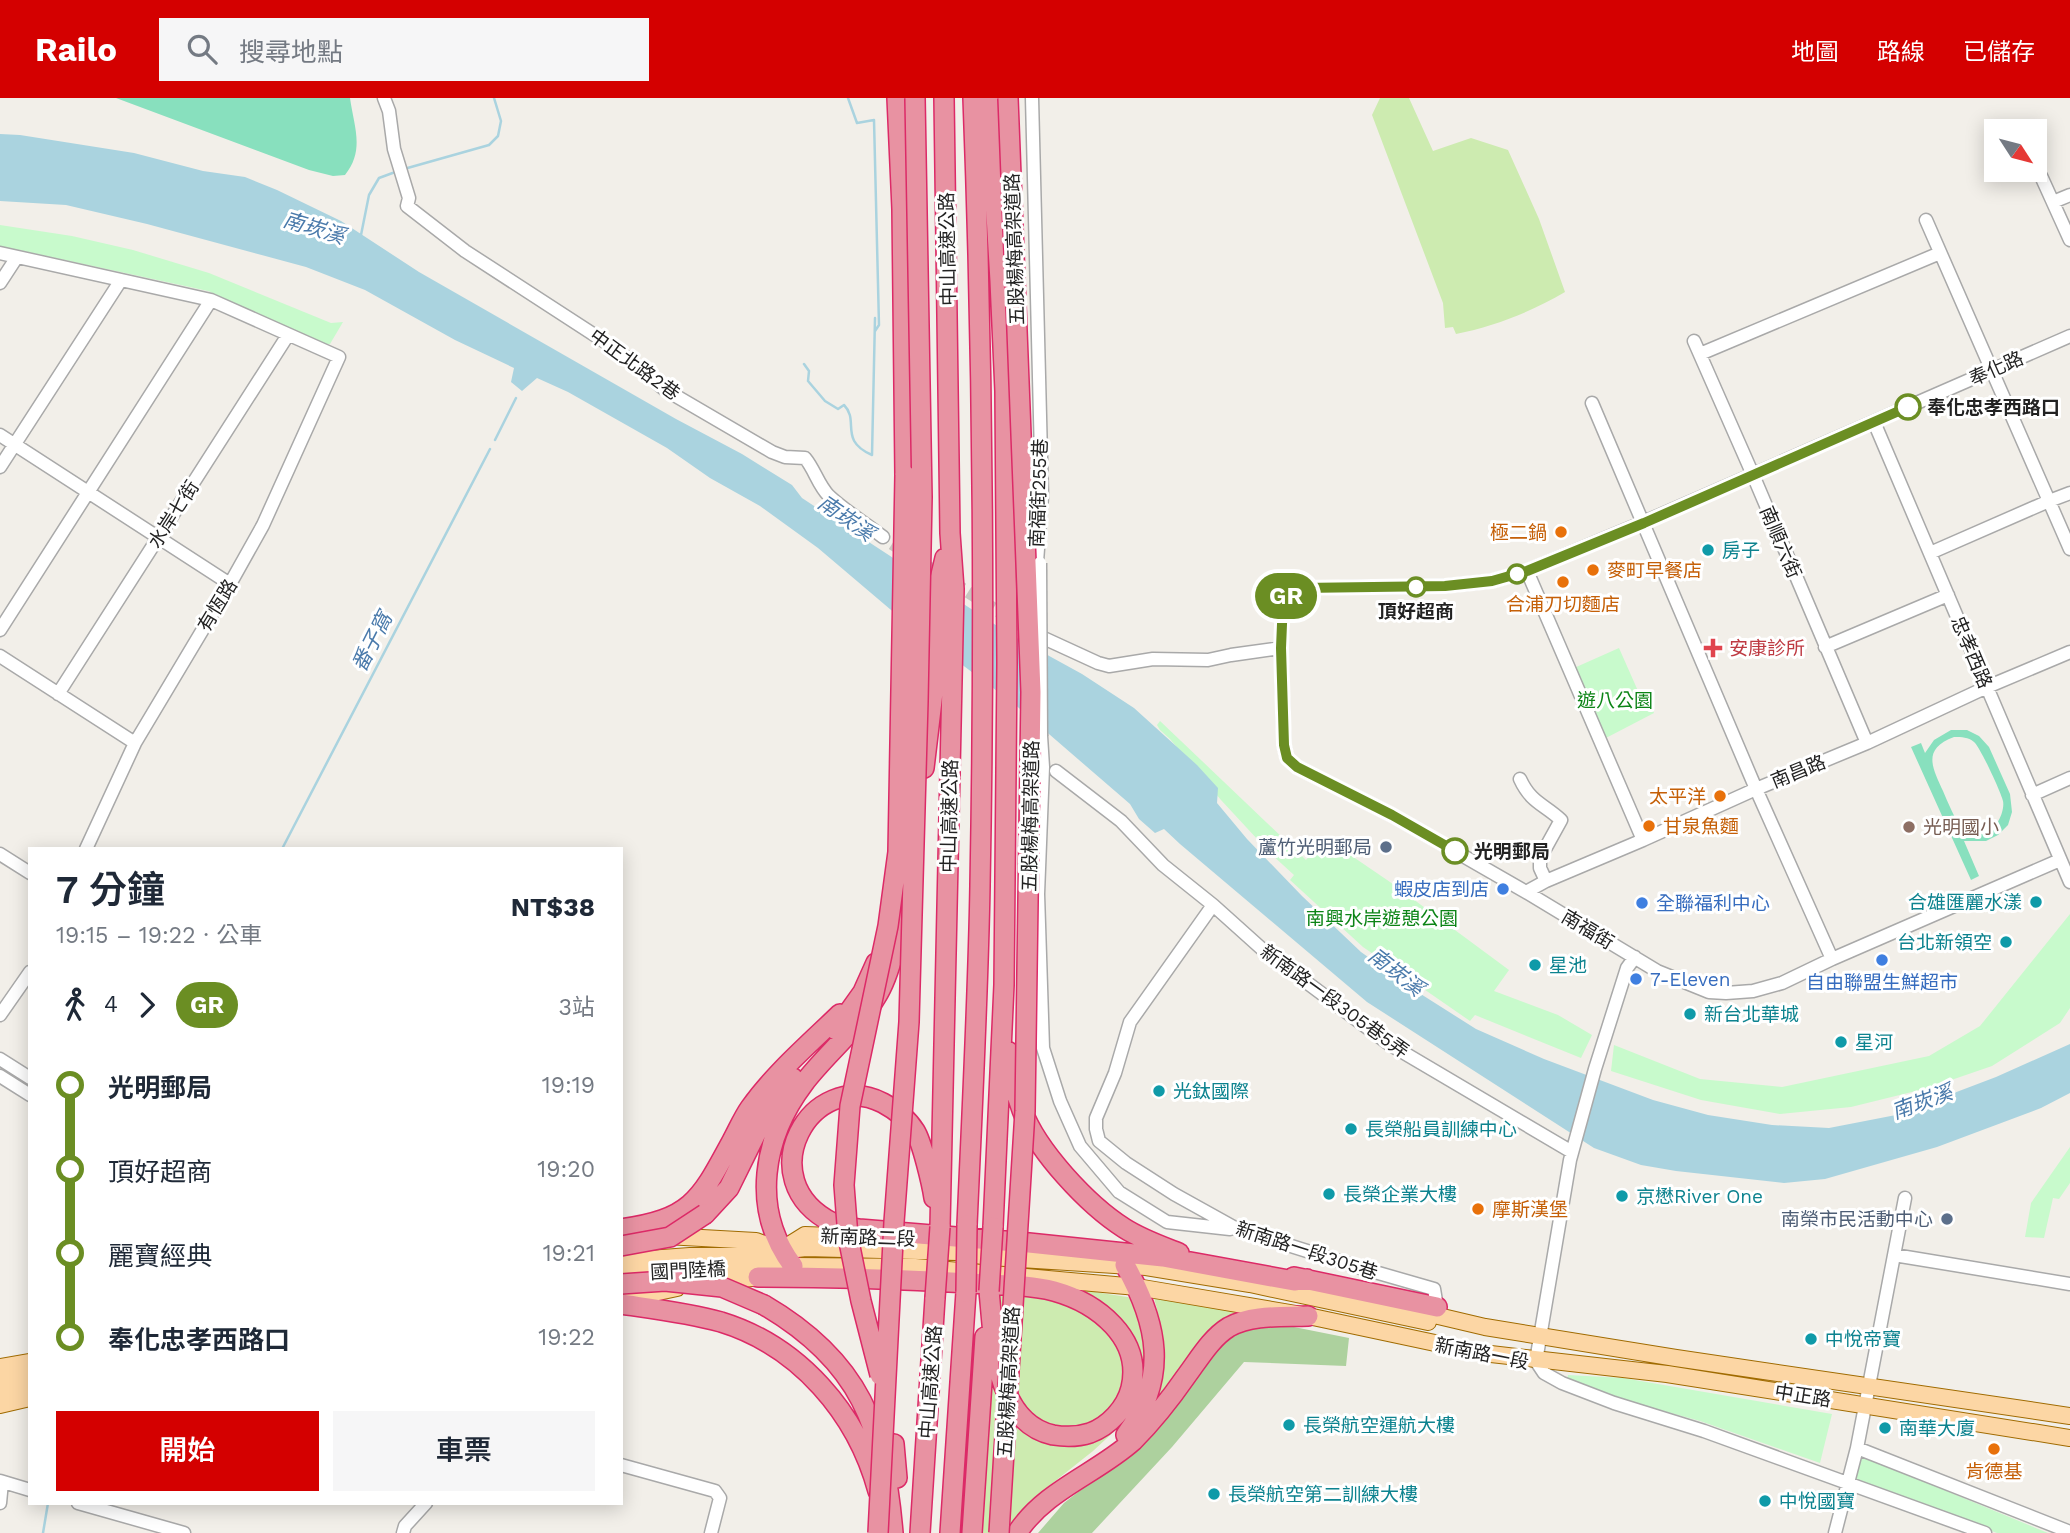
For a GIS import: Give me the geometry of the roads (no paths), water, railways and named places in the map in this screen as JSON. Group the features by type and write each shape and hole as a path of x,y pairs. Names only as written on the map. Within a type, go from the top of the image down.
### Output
{"highway":[{"path":"897,98 902,209 905,475 898,852 876,989 850,1106 845,1185 848,1237 894,1444 899,1533"},
{"path":"878,1533 894,1222 909,1022 917,743 922,497 915,98"},
{"name":"中山高速公路","path":"920,1533 940,1227 952,678 947,584 950,533 944,98"},
{"name":"中山高速公路","path":"950,1533 966,1292 961,1240 980,888 982,608 979,242 973,98"},
{"path":"972,1533 993,1227 1004,985 1007,663 1010,623 1005,391 989,98"},
{"name":"五股楊梅高架道路","path":"999,1533 1025,1111 1031,692 1008,98"},
{"path":"1010,623 1023,587 1026,410 1016,98"},
{"path":"787,1258 771,1224 765,1189 770,1147 788,1106 804,1082 854,1027 877,996 893,949 921,811 924,760 947,584"},
{"path":"623,1247 670,1237 705,1214 729,1188 765,1115 788,1083 839,1027 863,992 907,884"},
{"path":"1004,985 1011,1066 1023,1113 1035,1136 1064,1175 1090,1202 1125,1229 1172,1251 1437,1307"},
{"path":"623,1232 665,1220 691,1204 710,1181 748,1110 798,1054 863,992"},
{"path":"940,1227 917,1133 897,1110 859,1095 824,1104 805,1121 795,1140 793,1179 809,1207 835,1225 1163,1257 1294,1281 1307,1279"},
{"path":"1094,1469 1131,1428 1144,1404 1152,1378 1152,1328 1146,1307 1125,1265"},
{"path":"755,1266 1020,1287 1052,1291 1073,1298 1101,1314 1115,1326 1125,1338 1133,1362 1128,1397 1104,1426 1087,1434 1056,1436 1042,1432 1014,1409 1000,1375 989,1291"},
{"path":"623,1284 665,1281 722,1287 765,1305 800,1327 819,1344 839,1366 860,1397 874,1425 891,1506 893,1533"},
{"path":"623,1302 722,1323 753,1335 804,1369 844,1415 865,1452 877,1488 887,1533"},
{"path":"1017,1533 1038,1508 1055,1494 1105,1464 1134,1440 1210,1344 1229,1327 1253,1319 1308,1316"}],"main road":[{"path":"623,1232 756,1241 787,1258"},
{"name":"新南路二段","path":"787,1258 805,1236 961,1240"},
{"name":"新南路二段","path":"787,1258 806,1248 961,1240"},
{"name":"新南路一段","path":"961,1240 989,1257 1146,1267 1250,1284 1468,1332 1525,1338 1540,1336"},
{"name":"新南路一段","path":"961,1240 1178,1265 1297,1285 1472,1324 1540,1336"},
{"name":"國門陸橋","path":"623,1261 690,1256 755,1266"},
{"name":"新南路二段","path":"787,1258 951,1271"},
{"path":"623,1301 787,1258"},
{"path":"755,1266 787,1258"},
{"name":"國門陸橋","path":"623,1274 685,1268 755,1266"},
{"name":"新南路一段","path":"951,1271 1137,1287 1308,1316 1482,1353 1536,1361"},
{"name":"新南路一段","path":"1437,1307 1527,1323 1540,1336"},
{"name":"中正路","path":"1540,1336 2070,1416"},
{"name":"中正路","path":"1536,1361 1550,1360 1667,1374 2070,1438"},
{"path":"0,1367 28,1362"},
{"path":"0,1380 28,1373"},
{"path":"0,1392 28,1385"},
{"path":"0,1405 28,1398"}],"street":[{"name":"中正北路2巷","path":"384,98 389,111 394,149 408,198 407,206 465,251 616,349 664,389 772,452 786,457 805,458 813,468 820,485 830,496 883,537"},
{"name":"南福街255巷","path":"1032,98 1042,496 1035,562 1037,635 1109,666 1153,659 1208,660 1281,648"},
{"path":"2044,182 2070,240"},
{"path":"2053,202 2070,195"},
{"path":"1926,219 2070,549"},
{"path":"0,253 211,300 288,335"},
{"path":"1700,354 1940,253"},
{"path":"0,283 17,257"},
{"path":"0,467 121,280"},
{"path":"0,630 211,300"},
{"name":"有恆路","path":"87,847 135,743 230,584 268,514 339,357 288,335"},
{"name":"水岸七街","path":"58,694 288,335"},
{"name":"奉化路","path":"1289,592 1301,588 1445,586 1492,581 1527,571 1644,523 2070,336"},
{"name":"南順六街","path":"1694,341 1754,475 1867,743"},
{"path":"1592,403 1756,789 1832,959"},
{"name":"忠孝西路","path":"1874,422 2070,882"},
{"path":"0,435 230,584"},
{"path":"1930,553 2070,493"},
{"path":"1042,496 1040,563 1043,767 1038,894 1043,1048 1060,1101 1080,1146 1119,1192 1167,1222 1237,1229"},
{"path":"1527,571 1643,840"},
{"name":"南福街","path":"1289,592 1283,600 1281,648 1284,745 1287,758 1297,767 1392,815 1526,892 1657,971 1709,992 1753,990 1782,983 2060,860"},
{"path":"1825,647 1948,595"},
{"name":"南昌路","path":"1526,892 2070,652"},
{"path":"0,656 135,743"},
{"name":"新南路一段305巷5弄","path":"1056,771 1121,821 1163,865 1262,949 1389,1044 1572,1152"},
{"path":"2032,795 2070,778"},
{"path":"1520,779 1534,801 1561,820 1540,858 1540,868 1546,881"},
{"path":"0,854 28,872"},
{"name":"新南路一段305巷","path":"1213,905 1130,1022 1115,1073 1096,1118 1099,1141 1126,1163 1174,1194 1237,1229 1434,1289 1437,1307"},
{"path":"1536,1361 1572,1152 1627,968 1635,957"},
{"path":"0,1015 28,975"},
{"path":"0,1059 28,1077"},
{"path":"0,1076 28,1094"},
{"path":"1835,1533 1857,1448 1905,1198"},
{"path":"1894,1255 2070,1284"},
{"name":"新南路一段","path":"1536,1361 1544,1373 1614,1402 1704,1431 1985,1533"},
{"path":"1857,1448 2070,1532"},
{"path":"623,1466 715,1491 720,1498 710,1533"},
{"path":"0,1503 1,1482 28,1489"},
{"path":"85,1505 184,1533"},
{"path":"403,1533 405,1526 424,1505"}],"water":[{"name":"南崁溪","path":"0,134 134,153 203,171 245,177 277,190 341,221 419,272 742,454 792,485 802,498 1011,635 1082,674 1134,708 1197,765 1218,788 1217,803 1247,839 1361,952 1476,1029 1544,1059 1653,1100 1708,1115 1772,1125 1829,1128 1896,1115 1996,1077 2070,1044 2070,1093 2041,1108 1937,1147 1825,1179 1784,1183 1676,1171 1641,1165 1594,1148 1367,1002 1164,829 1155,833 1139,819 1130,804 1013,703 904,621 818,548 760,506 710,478 667,448 568,392 537,378 522,391 511,382 514,368 455,340 365,290 306,267 147,224 66,205 0,201"}],"waterway":[{"path":"404,169 489,145 498,136 501,121 494,98"},
{"path":"848,98 857,123 874,120 879,325 875,331"},
{"path":"361,235 369,195 379,178 398,171"},
{"path":"804,364 809,371 808,381 825,401 838,409 844,405 850,417 852,437 862,449 872,455 875,318"},
{"name":"番子窩","path":"495,440 516,398"},
{"name":"番子窩","path":"283,847 490,449"},
{"name":"番子窩","path":"43,1533 48,1505"}],"tunnel":[{"path":"892,544 1031,632"}],"place":[{"name":"奉化忠孝西路口","path":"1908,407"},
{"name":"極二鍋","path":"1561,532"},
{"name":"房子","path":"1708,550"},
{"name":"麥町早餐店","path":"1593,570"},
{"name":"合浦刀切麵店","path":"1563,582"},
{"name":"頂好超商","path":"1416,587"},
{"name":"安康診所","path":"1713,648"},
{"name":"太平洋","path":"1720,796"},
{"name":"甘泉魚麵","path":"1649,826"},
{"name":"光明國小","path":"1909,827"},
{"name":"蘆竹光明郵局","path":"1386,847"},
{"name":"光明郵局","path":"1455,851"},
{"name":"蝦皮店到店","path":"1503,889"},
{"name":"合雄匯麗水漾","path":"2036,902"},
{"name":"全聯福利中心","path":"1642,903"},
{"name":"台北新領空","path":"2006,942"},
{"name":"自由聯盟生鮮超市","path":"1882,960"},
{"name":"星池","path":"1535,965"},
{"name":"7-Eleven","path":"1636,979"},
{"name":"新台北華城","path":"1690,1014"},
{"name":"星河","path":"1841,1042"},
{"name":"光鈦國際","path":"1159,1091"},
{"name":"長榮船員訓練中心","path":"1351,1129"},
{"name":"長榮企業大樓","path":"1329,1194"},
{"name":"京懋River One","path":"1622,1196"},
{"name":"摩斯漢堡","path":"1478,1209"},
{"name":"南榮市民活動中心","path":"1947,1219"},
{"name":"中悅帝寶","path":"1811,1339"},
{"name":"長榮航空運航大樓","path":"1289,1425"},
{"name":"南華大廈","path":"1885,1428"},
{"name":"肯德基","path":"1994,1449"},
{"name":"長榮航空第二訓練大樓","path":"1214,1494"},
{"name":"中悅國寶","path":"1765,1501"}],"park label":[{"name":"遊八公園","path":"1615,700"},
{"name":"南興水岸遊憩公園","path":"1382,918"}]}
